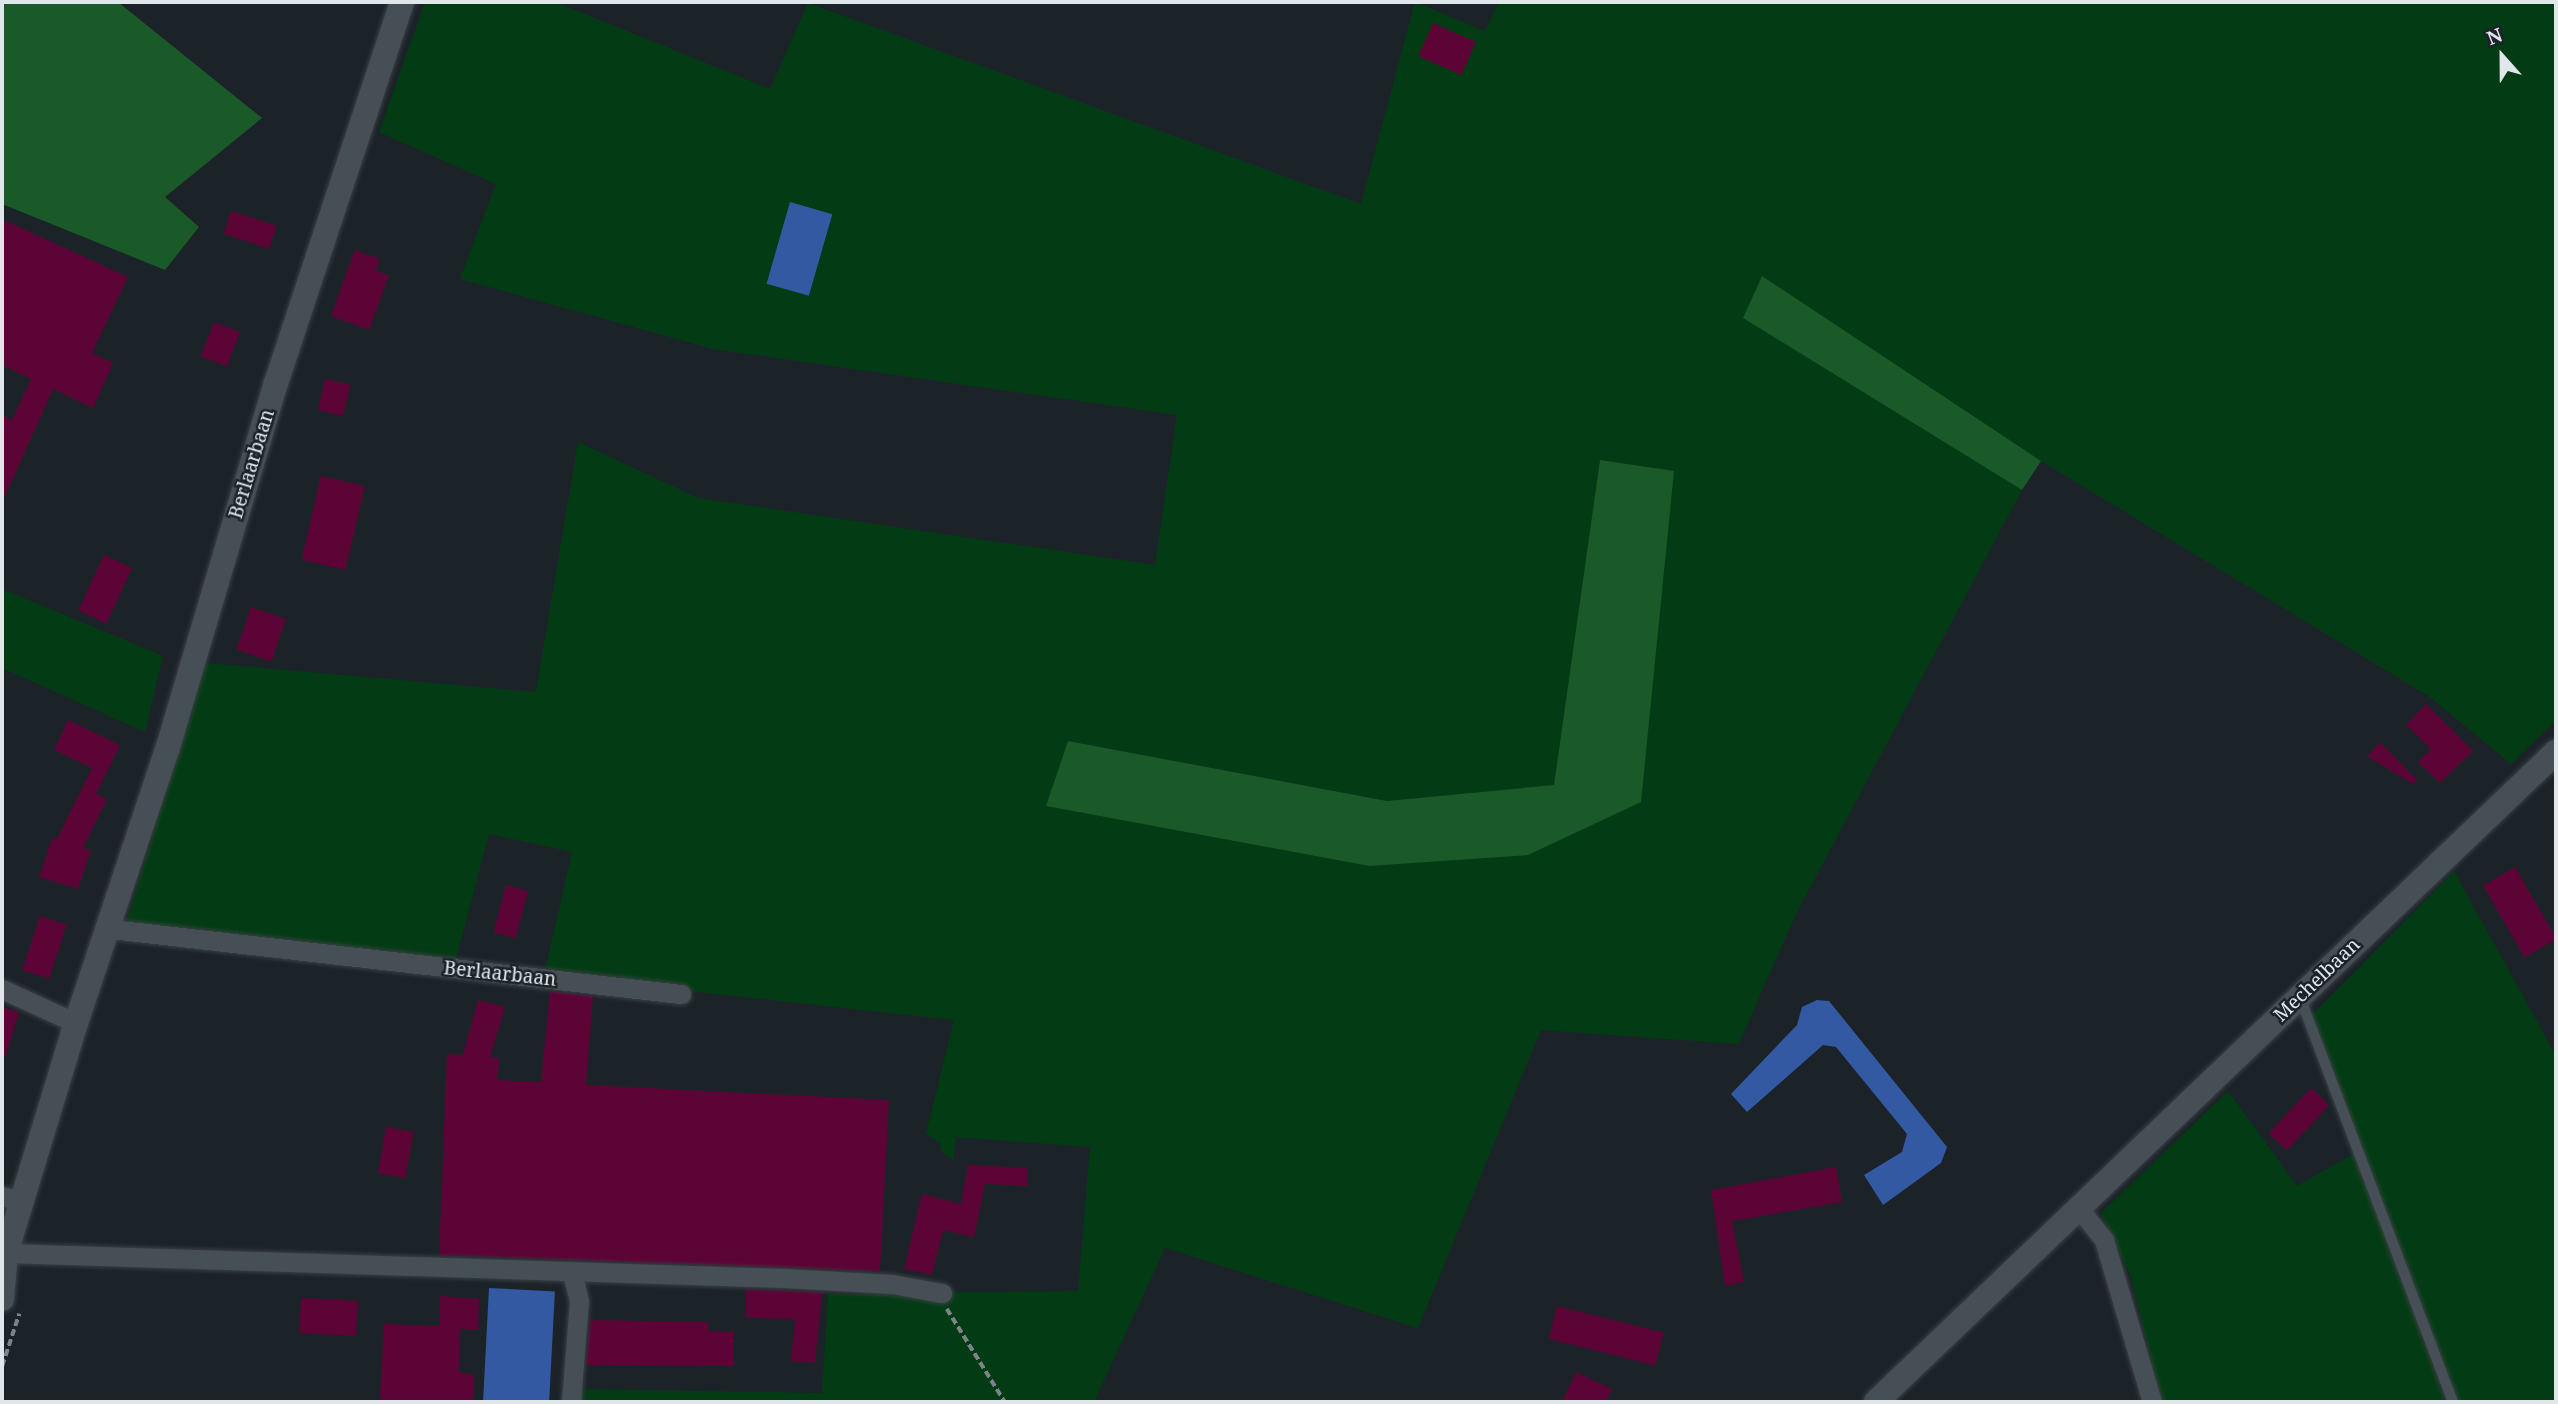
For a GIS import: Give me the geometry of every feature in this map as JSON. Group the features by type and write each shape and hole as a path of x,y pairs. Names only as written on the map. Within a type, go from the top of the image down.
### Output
{"street":[{"name":"Berlaarbaan","path":"2,1299 4,1257 12,1199 111,929 276,383 402,2"},
{"name":"Mechelbaan","path":"1877,1402 2556,752"},
{"name":"Berlaarbaan","path":"111,929 681,994"},
{"path":"2,989 76,1023"},
{"path":"2080,1210 2104,1240 2152,1402"},
{"path":"4,1257 839,1281 939,1292"},
{"path":"571,1402 579,1301 572,1273"}],"lane":[{"path":"2300,997 2453,1402"}],"path":[{"path":"939,1292 1005,1402"}],"green space":[{"path":"2,2 118,2 262,118 165,197 199,227 165,270 2,204"},
{"path":"425,2 555,2 770,89 808,3 1361,204 1415,2 1485,31 1499,2 2556,2 2556,720 2511,764 2430,697 2041,461 1762,276 1744,318 2022,490 1795,916 1739,1044 1541,1030 1418,1328 1165,1248 1094,1402 578,1402 577,1389 822,1393 828,1294 1078,1291 1090,1147 956,1137 953,1160 941,1151 940,1143 926,1134 954,1020 544,975 572,852 489,834 454,966 125,927 205,663 536,692 578,442 698,498 1155,565 1177,415 713,349 460,279 496,184 379,132","holes":["1600,461 1641,802 1369,866 1046,806 1068,741 1387,801 1554,786"]},
{"path":"1762,276 2041,461 2022,490 1743,318"},
{"path":"1600,460 1674,471 1641,802 1528,855 1369,866 1046,806 1068,741 1387,801 1554,785"},
{"path":"2,589 163,656 145,732 2,668"},
{"path":"2454,871 2556,1056 2556,1402 2457,1402 2312,1015"},
{"path":"2228,1091 2297,1186 2354,1154 2446,1402 2161,1402 2131,1277 2101,1213"}],"water":[{"path":"790,202 832,214 809,296 767,284"},
{"path":"1817,1000 1829,1001 1947,1147 1941,1163 1883,1205 1864,1175 1902,1152 1907,1134 1836,1047 1823,1045 1747,1112 1731,1094 1797,1025 1802,1007"},
{"path":"489,1288 555,1291 549,1402 483,1402"}],"building":[{"path":"1433,23 1476,42 1461,75 1418,56"},
{"path":"231,211 277,226 269,249 224,234"},
{"path":"2,219 128,277 92,353 113,363 93,408 53,389 2,503 2,415 12,420 31,379 2,365"},
{"path":"355,250 380,259 376,271 389,275 369,330 331,316"},
{"path":"214,322 240,332 227,367 201,357"},
{"path":"325,379 350,385 343,416 318,410"},
{"path":"321,476 365,486 346,570 302,560"},
{"path":"104,555 132,568 106,623 78,610"},
{"path":"251,607 286,619 271,662 236,650"},
{"path":"2426,704 2473,751 2440,783 2418,762 2431,749 2406,725"},
{"path":"68,720 120,745 96,794 107,799 83,848 91,850 78,889 39,877 52,838 57,839 92,768 54,750"},
{"path":"2380,742 2417,780 2413,784 2367,756"},
{"path":"2515,867 2556,938 2524,957 2483,886"},
{"path":"506,885 528,891 516,938 493,932"},
{"path":"40,916 67,925 49,979 22,970"},
{"path":"550,991 593,996 586,1085 889,1100 880,1271 439,1255 447,1054 463,1055 478,1000 505,1007 490,1057 499,1058 497,1080 541,1082"},
{"path":"2,1007 19,1012 6,1055 2,1055"},
{"path":"2311,1088 2329,1105 2287,1150 2269,1133"},
{"path":"386,1127 414,1132 405,1178 378,1173"},
{"path":"968,1165 1028,1168 1028,1186 985,1184 974,1237 943,1230 932,1275 904,1269 922,1194 961,1204"},
{"path":"1836,1167 1842,1202 1732,1221 1744,1282 1725,1286 1711,1190"},
{"path":"746,1289 822,1292 815,1363 791,1361 795,1319 746,1318"},
{"path":"440,1296 479,1299 478,1330 460,1329 459,1372 474,1375 473,1402 380,1402 384,1324 440,1326"},
{"path":"301,1298 358,1301 356,1336 299,1333"},
{"path":"1557,1306 1664,1333 1656,1366 1549,1339"},
{"path":"590,1320 708,1322 708,1331 734,1332 734,1366 586,1365"},
{"path":"1576,1372 1612,1389 1606,1402 1562,1402"}]}
